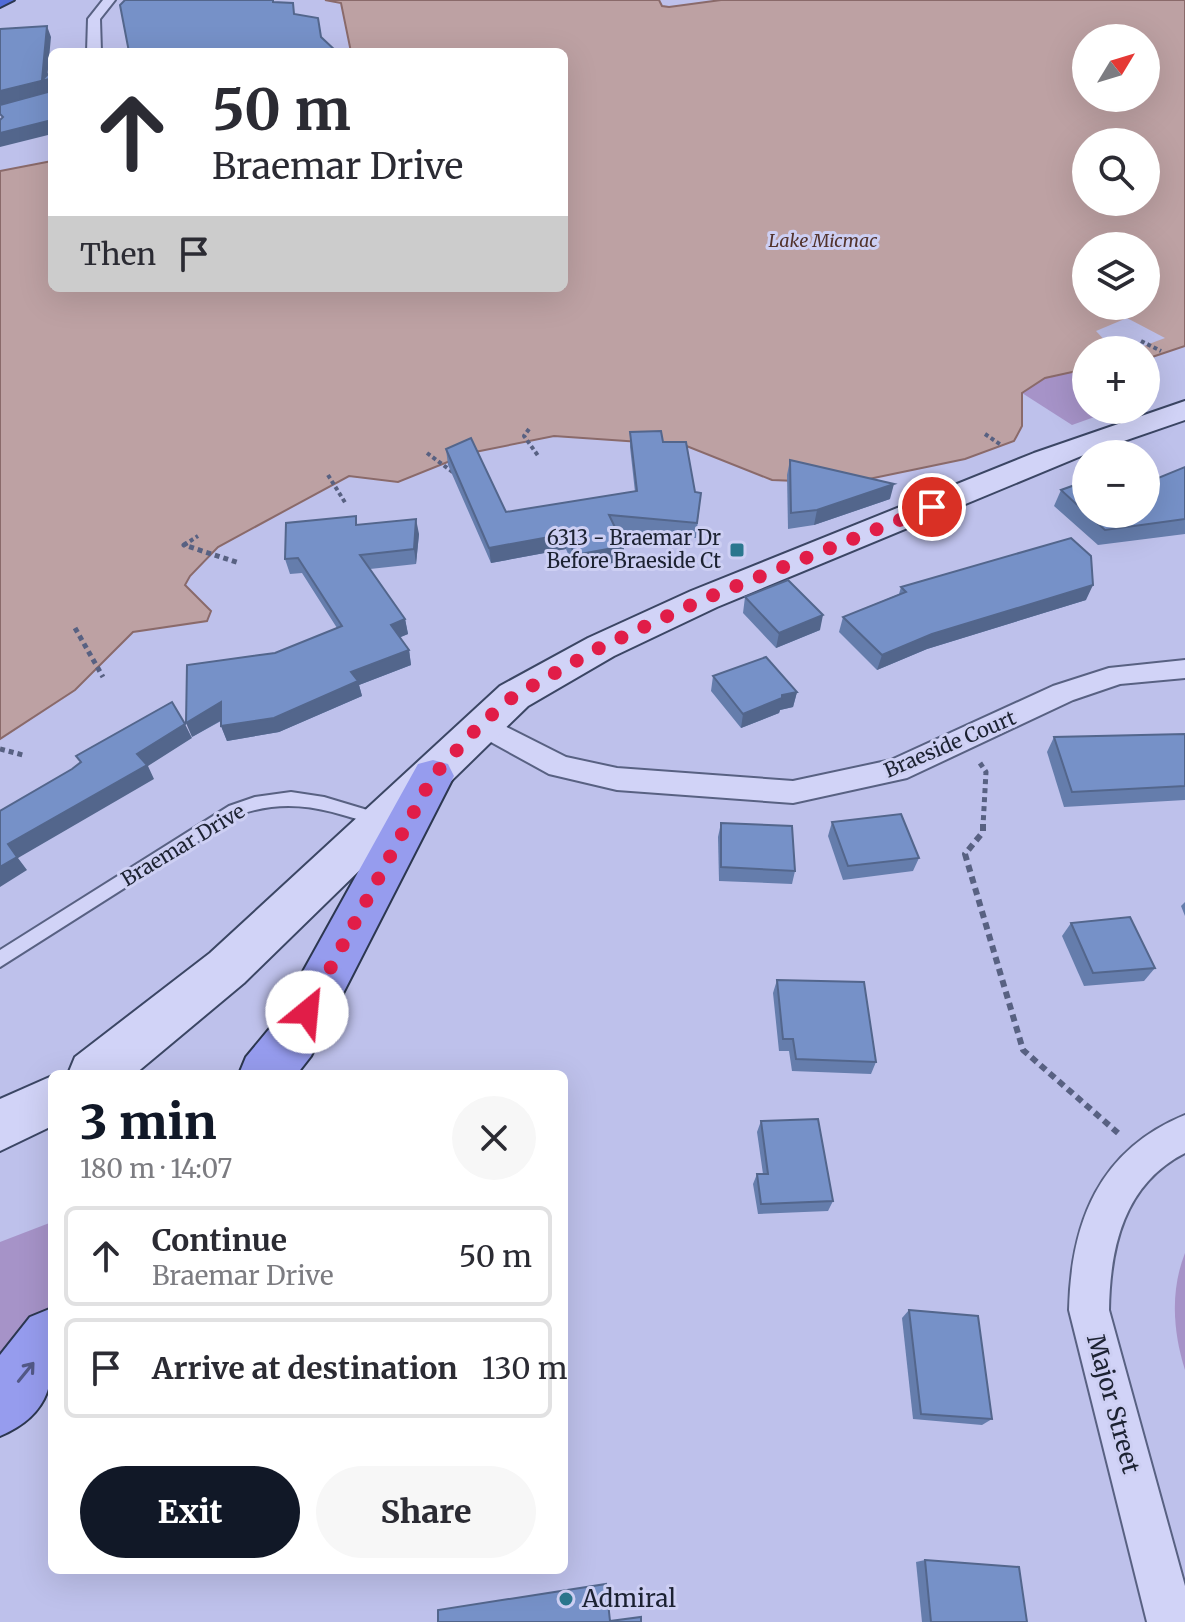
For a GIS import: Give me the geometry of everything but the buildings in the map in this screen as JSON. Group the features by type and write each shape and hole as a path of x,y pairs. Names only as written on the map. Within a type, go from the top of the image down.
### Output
{"main road":[{"path":"99,1070 227,968 514,696 589,654 704,599 1045,460 1185,410"},
{"path":"268,1070 293,1039 433,776"},
{"path":"0,1126 48,1102"},
{"path":"0,1404 48,1344"}],"street":[{"path":"94,48 94,19 109,0"},
{"name":"Braeside Court","path":"481,724 559,766 617,779 793,792 897,770 1063,693 1119,675 1185,669"},
{"path":"1133,1172 1185,1133"},
{"name":"Major Street","path":"1133,1172 1102,1217 1091,1253 1089,1310 1171,1622"}],"lane":[{"name":"Braemar Drive","path":"0,959 235,810 262,799 309,800 384,821"}],"path":[{"path":"529,429 524,436 539,457"},
{"path":"985,434 1009,450"},
{"path":"427,453 455,474"},
{"path":"328,475 346,504"},
{"path":"198,536 184,545 239,563"},
{"path":"75,628 103,677"},
{"path":"964,741 986,772 983,832 965,854 1023,1050 1133,1172"},
{"path":"0,749 23,755"}],"shaded area":[{"path":"1072,370 1072,424 1075,424 1072,425 1022,393 1045,378"},
{"path":"48,1224 48,1311 0,1374 0,1242"},
{"path":"1185,1253 1185,1370 1178,1341 1175,1297"}],"water":[{"name":"Lake Micmac","path":"325,0 659,0 662,6 669,7 721,0 1185,0 1185,346 1160,354 1160,336 1072,336 1072,372 1045,378 1022,393 1022,426 1014,441 965,459 864,480 772,480 684,445 554,436 470,453 398,482 349,476 218,547 185,585 211,611 207,621 133,632 75,690 0,739 0,171 48,162 48,292 568,292 568,48 350,48 341,3"}],"pier":[{"path":"1122,320 1131,320 1165,338 1101,336 1096,331"}],"place":[{"name":"6313 - Braemar Dr Before Braeside Ct","path":"737,550"},
{"name":"Admiral","path":"566,1599"}],"route":[{"path":"307,1012 433,776 481,724 514,696 601,647 704,599 932,507"}]}
